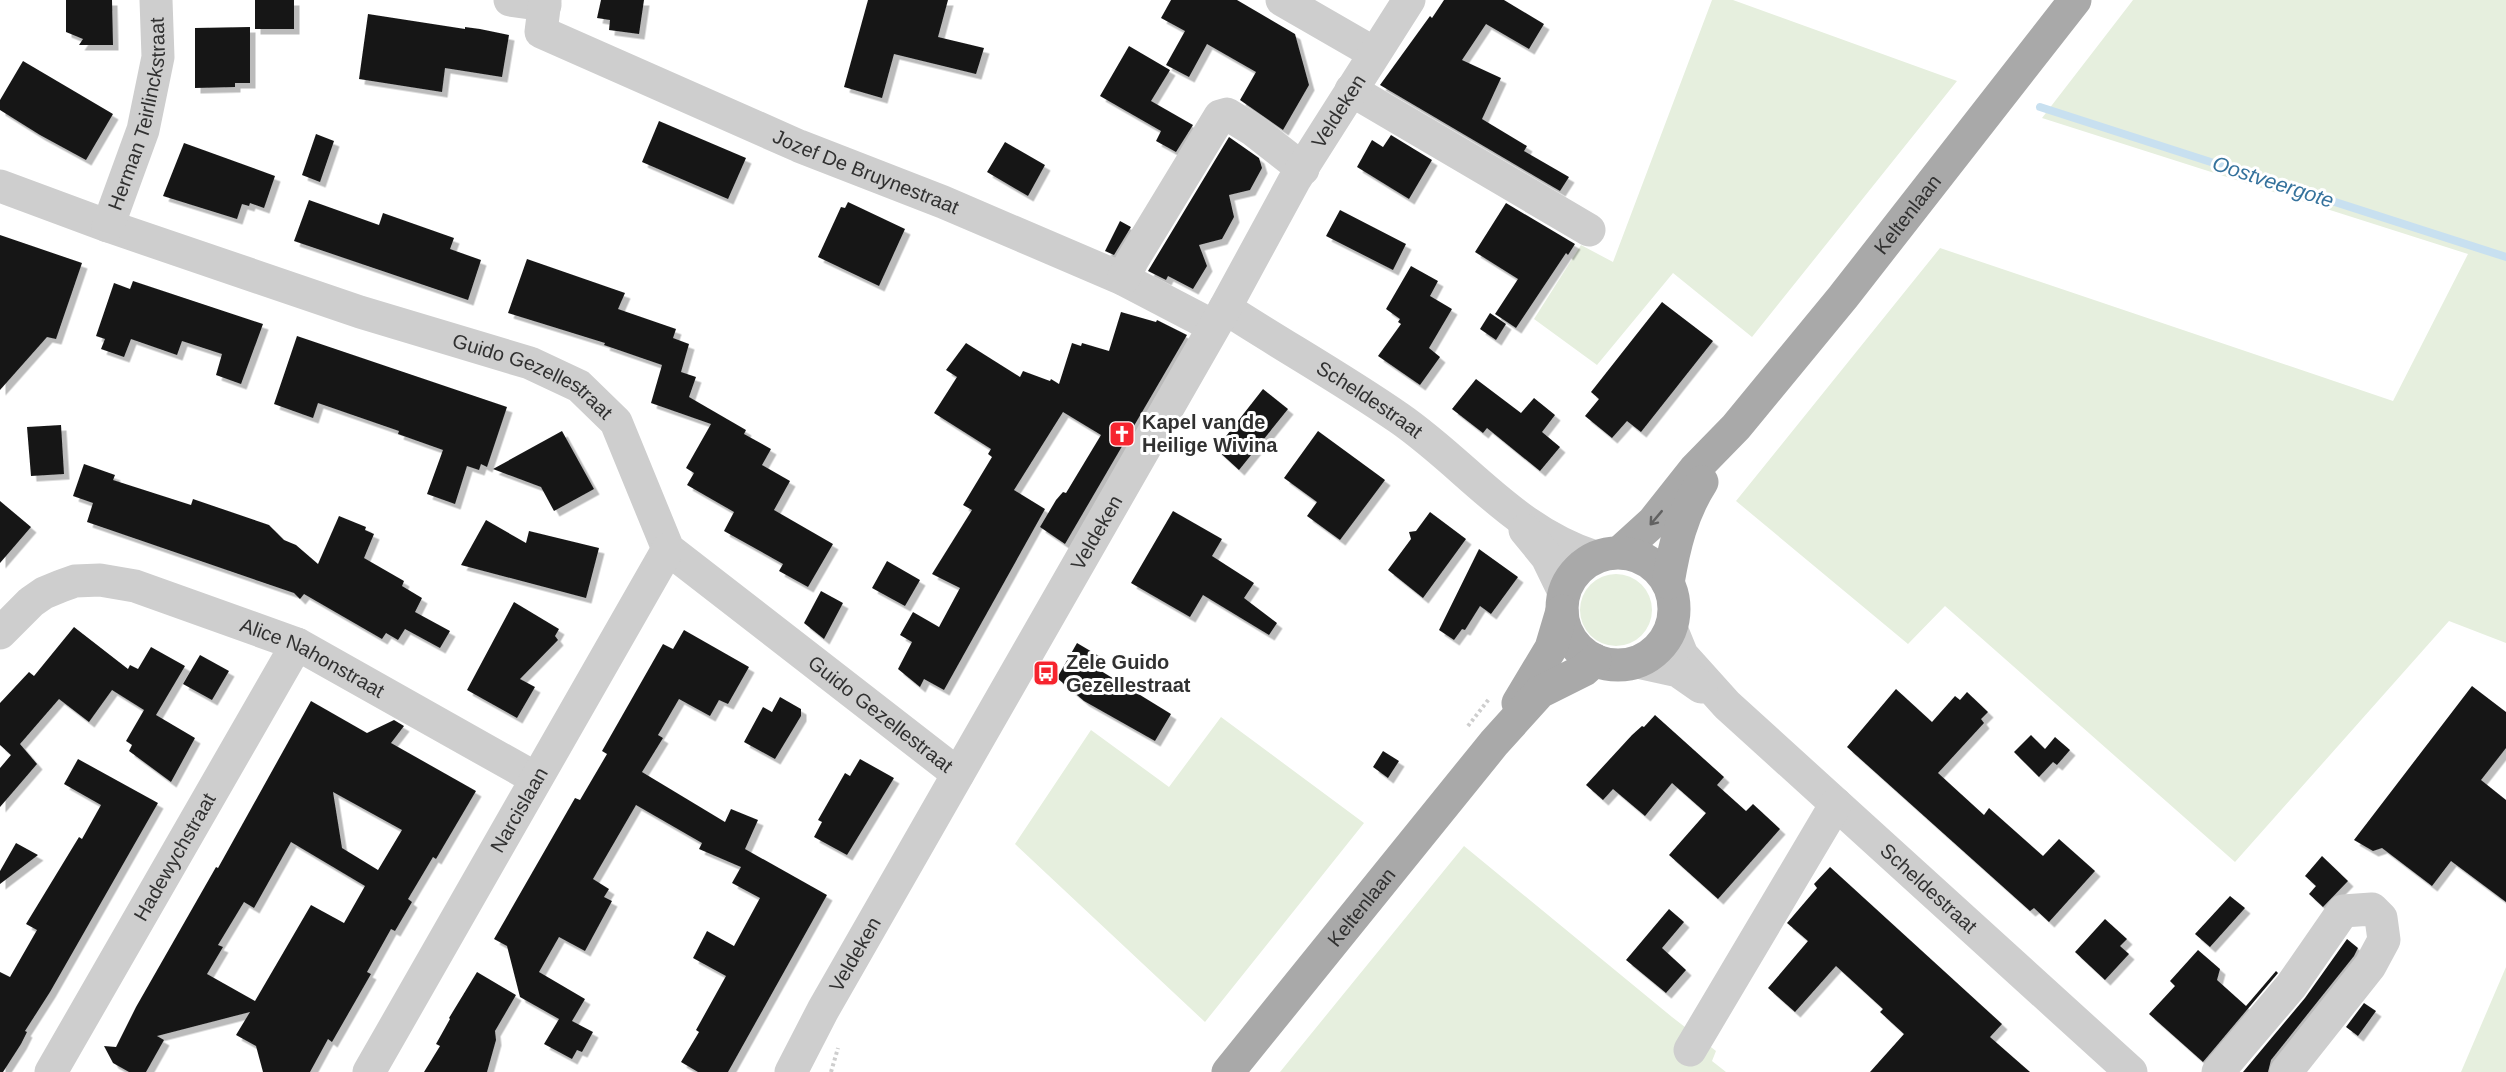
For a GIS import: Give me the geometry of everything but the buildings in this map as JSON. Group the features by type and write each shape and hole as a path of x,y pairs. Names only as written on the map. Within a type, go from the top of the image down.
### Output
{"main road":[{"name":"Keltenlaan","path":"1494,743 1551,648 1563,602 1574,574 1608,555 1653,522 1695,469 1736,427 1842,297 2075,0"},
{"name":"Keltenlaan","path":"1671,628 1674,605 1668,583 1676,540 1693,496 1736,427"},
{"path":"1608,555 1646,560 1661,573 1668,583"},
{"path":"1563,602 1563,622 1572,640 1586,655 1595,660 1616,665 1637,662 1654,651 1666,639 1671,628"},
{"name":"Keltenlaan","path":"1228,1072 1494,743 1540,692 1584,670 1595,660"}],"street":[{"name":"Herman Teirlinckstraat","path":"108,226 143,130 158,57 156,0"},
{"name":"Jozef De Bruynestraat","path":"510,0 545,3 541,32 799,146 943,202 1219,317"},
{"path":"1282,0 1374,54"},
{"name":"Veldeken","path":"791,1072 823,1010 1303,168 1409,0"},
{"path":"1351,90 1589,230"},
{"path":"1124,279 1220,116 1227,114 1253,130 1303,168"},
{"name":"Guido Gezellestraat","path":"0,186 108,226 360,312 530,363 579,386 616,422 668,549 958,774"},
{"name":"Scheldestraat","path":"1219,317 1400,419 1504,506 1548,538 1608,555"},
{"name":"Scheldestraat","path":"1504,506 1547,557 1563,602"},
{"name":"Narcislaan","path":"369,1072 535,778 668,549"},
{"name":"Alice Nahonstraat","path":"0,633 23,609 44,593 75,581 100,580 135,586 297,644 535,778"},
{"name":"Scheldestraat","path":"1671,628 1682,655 1727,705 2131,1072"},
{"name":"Hadewychstraat","path":"51,1072 297,644"},
{"name":"Scheldestraat","path":"1637,662 1678,671 1727,705"},
{"path":"1690,1050 1836,804"},
{"path":"2218,1072 2291,986 2343,910 2372,909 2381,918 2384,940 2370,966 2286,1072"}],"green space":[{"path":"1712,0 1733,0 1957,81 1752,337 1673,273 1597,365 1534,319 1581,245 1613,262"},
{"path":"2133,0 2506,0 2506,643 2449,621 2235,862 1945,606 1908,644 1736,501 1940,248 2393,401 2468,254 2042,118"},
{"path":"1616,574 1636,580 1646,590 1652,610 1646,630 1636,640 1616,646 1596,640 1586,630 1580,610 1586,590 1596,580"},
{"path":"1221,717 1364,823 1205,1022 1015,844 1091,730 1169,787"},
{"path":"1464,846 1716,1051 1712,1061 1726,1072 1280,1072"},
{"path":"2506,967 2506,1072 2461,1072"}],"waterway":[{"name":"Oostveergote","path":"2040,107 2506,257"}],"place":[{"name":"Kapel van de Heilige Wivina","path":"1122,434"},
{"name":"Zele Guido Gezellestraat","path":"1046,673"}]}
